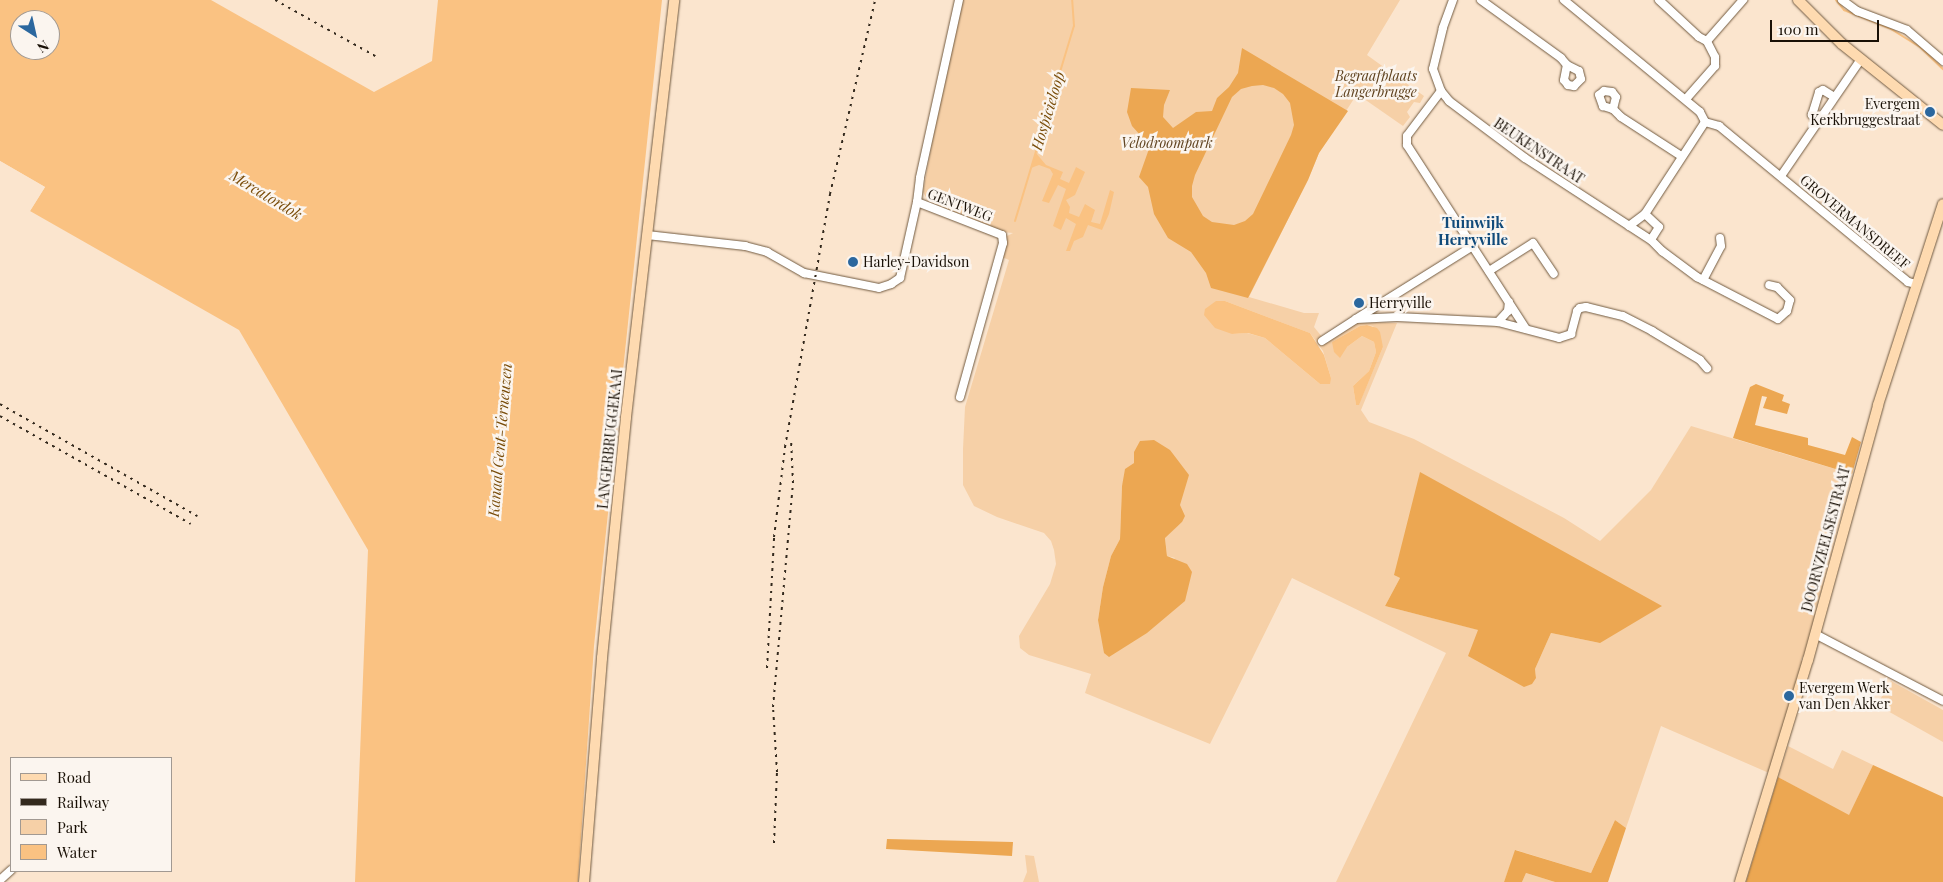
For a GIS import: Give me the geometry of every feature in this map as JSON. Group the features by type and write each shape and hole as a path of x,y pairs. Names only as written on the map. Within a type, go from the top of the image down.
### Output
{"main road":[{"name":"LANGERBRUGGEKAAI","path":"584,882 612,548 674,0"},
{"path":"1798,0 1860,59 1943,125"},
{"name":"DOORNZEELSESTRAAT","path":"1740,882 1815,634 1861,462 1943,204"}],"street":[{"name":"GENTWEG","path":"959,0 920,178 918,202 1002,235 1003,243 960,397"},
{"name":"BEUKENSTRAAT","path":"1453,0 1443,28 1433,69 1441,91 1473,121 1517,153 1652,240 1662,251 1703,280 1778,319 1787,311 1790,300 1778,287 1769,284"},
{"path":"1481,0 1567,65"},
{"name":"GROVERMANSDREEF","path":"1564,0 1700,112 1705,122 1719,126 1908,282 1916,284"},
{"path":"1659,0 1707,41 1715,57 1715,66 1686,100"},
{"path":"1707,41 1743,0"},
{"path":"1842,0 1857,10 1907,30 1943,61"},
{"name":"GROVERMANSDREEF","path":"1781,176 1860,59"},
{"path":"1817,121 1812,115 1820,92 1823,90 1834,97"},
{"path":"1441,91 1407,136 1407,145 1526,329"},
{"path":"1614,109 1621,117 1681,156"},
{"path":"1629,226 1645,214 1681,156 1705,122"},
{"path":"647,235 745,246 766,252 804,272 879,288 891,284 900,278 918,202"},
{"path":"1645,214 1659,227 1652,240"},
{"path":"1703,280 1721,246 1720,238"},
{"path":"1489,271 1534,242 1554,274"},
{"path":"1322,341 1473,246"},
{"path":"1498,322 1508,311 1509,302"},
{"path":"1356,319 1397,318 1498,322 1559,338 1571,334 1577,312 1580,308 1586,307 1623,316 1700,360 1707,368"},
{"path":"1815,634 1943,701"},
{"path":"0,880 10,871"}],"green space":[{"path":"963,0 1400,0 1367,55 1424,96 1420,103 1414,102 1407,112 1410,117 1403,126 1357,94 1319,153 1308,180 1249,297 1304,313 1319,313 1314,327 1327,343 1359,322 1397,323 1361,410 1369,422 1414,439 1564,518 1600,541 1651,490 1691,426 1852,474 1805,653 1801,660 1803,662 1769,773 1661,726 1626,828 1615,820 1591,873 1516,850 1504,882 1336,882 1446,653 1292,578 1210,744 1085,693 1091,674 1029,655 1020,648 1019,636 1050,584 1056,564 1051,541 1044,533 997,517 974,506 963,485 965,407 1009,260 1002,257 1005,237 1013,233 1003,232 928,201 923,192 936,121","holes":["1225,301 1310,333 1323,351 1331,378 1320,384 1265,338 1247,333 1232,334","1360,326 1373,326 1383,347 1359,404 1356,405 1353,386 1369,371 1376,352 1374,342 1362,336 1347,347 1332,342","1134,452 1182,522 1165,537 1167,556 1175,558 1098,620 1103,587 1111,556 1120,539 1122,486 1134,463","1394,575 1600,643 1551,633 1535,669 1536,678 1479,630 1385,606 1400,578"]},
{"name":"Velodroompark","path":"1242,48 1348,111 1319,153 1308,180 1248,298 1211,288 1206,273 1191,252 1168,238 1154,214 1148,187 1139,177 1150,146 1132,126 1127,112 1131,88 1170,90 1164,105 1163,117 1173,128 1196,112 1212,111 1217,98 1229,87 1238,73","holes":["1263,85 1274,88 1283,94 1290,103 1294,125 1291,135 1253,214 1245,221 1234,225 1212,222 1203,216 1192,197 1195,175 1232,97 1241,89 1252,86"]},
{"path":"1756,384 1784,395 1782,401 1790,404 1787,414 1763,408 1767,397 1762,396 1755,425 1808,438 1808,445 1845,455 1852,437 1861,442 1852,474 1733,438 1750,387"},
{"path":"1154,440 1170,450 1189,475 1180,505 1185,516 1182,522 1165,538 1167,556 1187,564 1192,572 1185,601 1147,633 1109,657 1104,653 1098,620 1103,587 1111,556 1120,539 1122,486 1125,469 1134,463 1134,452 1140,441"},
{"path":"1420,472 1662,606 1600,643 1551,633 1535,669 1536,678 1532,684 1524,687 1468,656 1478,630 1385,606 1400,578 1394,575"},
{"path":"1891,681 1943,710 1943,742 1877,705"},
{"path":"1788,746 1833,769 1842,750 1873,765 1849,816 1778,777"},
{"path":"1873,765 1943,797 1943,882 1746,882 1778,777 1849,815"},
{"path":"1615,820 1626,828 1608,882 1555,882 1526,873 1522,882 1504,882 1515,850 1591,873"},
{"path":"887,839 1013,842 1012,856 886,849"},
{"path":"1025,855 1034,856 1039,882 1023,882 1027,872"},
{"path":"1526,873 1555,882 1522,882"}],"water":[{"path":"0,0 211,0 374,92 432,61 438,0 662,0 594,646 578,882 355,882 368,550 239,330 30,211 45,187 0,161"},
{"path":"1036,153 1046,165 1063,172 1060,179 1069,183 1076,167 1085,172 1075,195 1066,200 1070,207 1069,213 1079,217 1085,204 1095,210 1091,222 1100,224 1110,190 1114,192 1109,214 1102,230 1088,225 1083,237 1074,241 1070,251 1066,251 1076,224 1066,218 1061,230 1053,226 1066,189 1058,185 1049,203 1042,201 1053,174 1050,169 1039,165 1031,168"},
{"path":"1216,301 1225,301 1310,333 1324,355 1331,378 1330,384 1320,384 1265,338 1248,333 1232,334 1215,328 1204,315 1205,309"},
{"path":"1367,325 1377,328 1380,332 1383,347 1359,405 1356,405 1353,386 1369,371 1376,352 1374,342 1362,336 1347,347 1340,358 1334,352 1332,342 1360,326"}],"pier":[{"path":"0,161 45,187 30,211 28,210 42,188 0,164"}],"waterway":[{"name":"Hospicieloop","path":"1015,221 1074,26 1072,0"},
{"path":"1836,0 1844,10 1891,29 1920,47 1943,69"}],"railway":[{"path":"275,0 375,56"},
{"path":"767,668 774,537 785,447 830,194 875,0"},
{"path":"0,404 197,516"},
{"path":"0,416 191,524"},
{"path":"774,843 777,772 773,707 793,483 791,439"}],"place":[{"name":"Evergem Kerkbruggestraat","path":"1930,112"},
{"name":"Harley-Davidson","path":"853,262"},
{"name":"Herryville","path":"1359,303"},
{"name":"Evergem Werk van Den Akker","path":"1789,696"}],"district":[{"name":"Tuinwijk Herryville","path":"1473,230"}],"park label":[{"name":"Begraafplaats Langerbrugge","path":"1376,84"}],"water label":[{"name":"Mercatordok","path":"266,195"},
{"name":"Kanaal Gent-Terneuzen","path":"500,440"}]}
